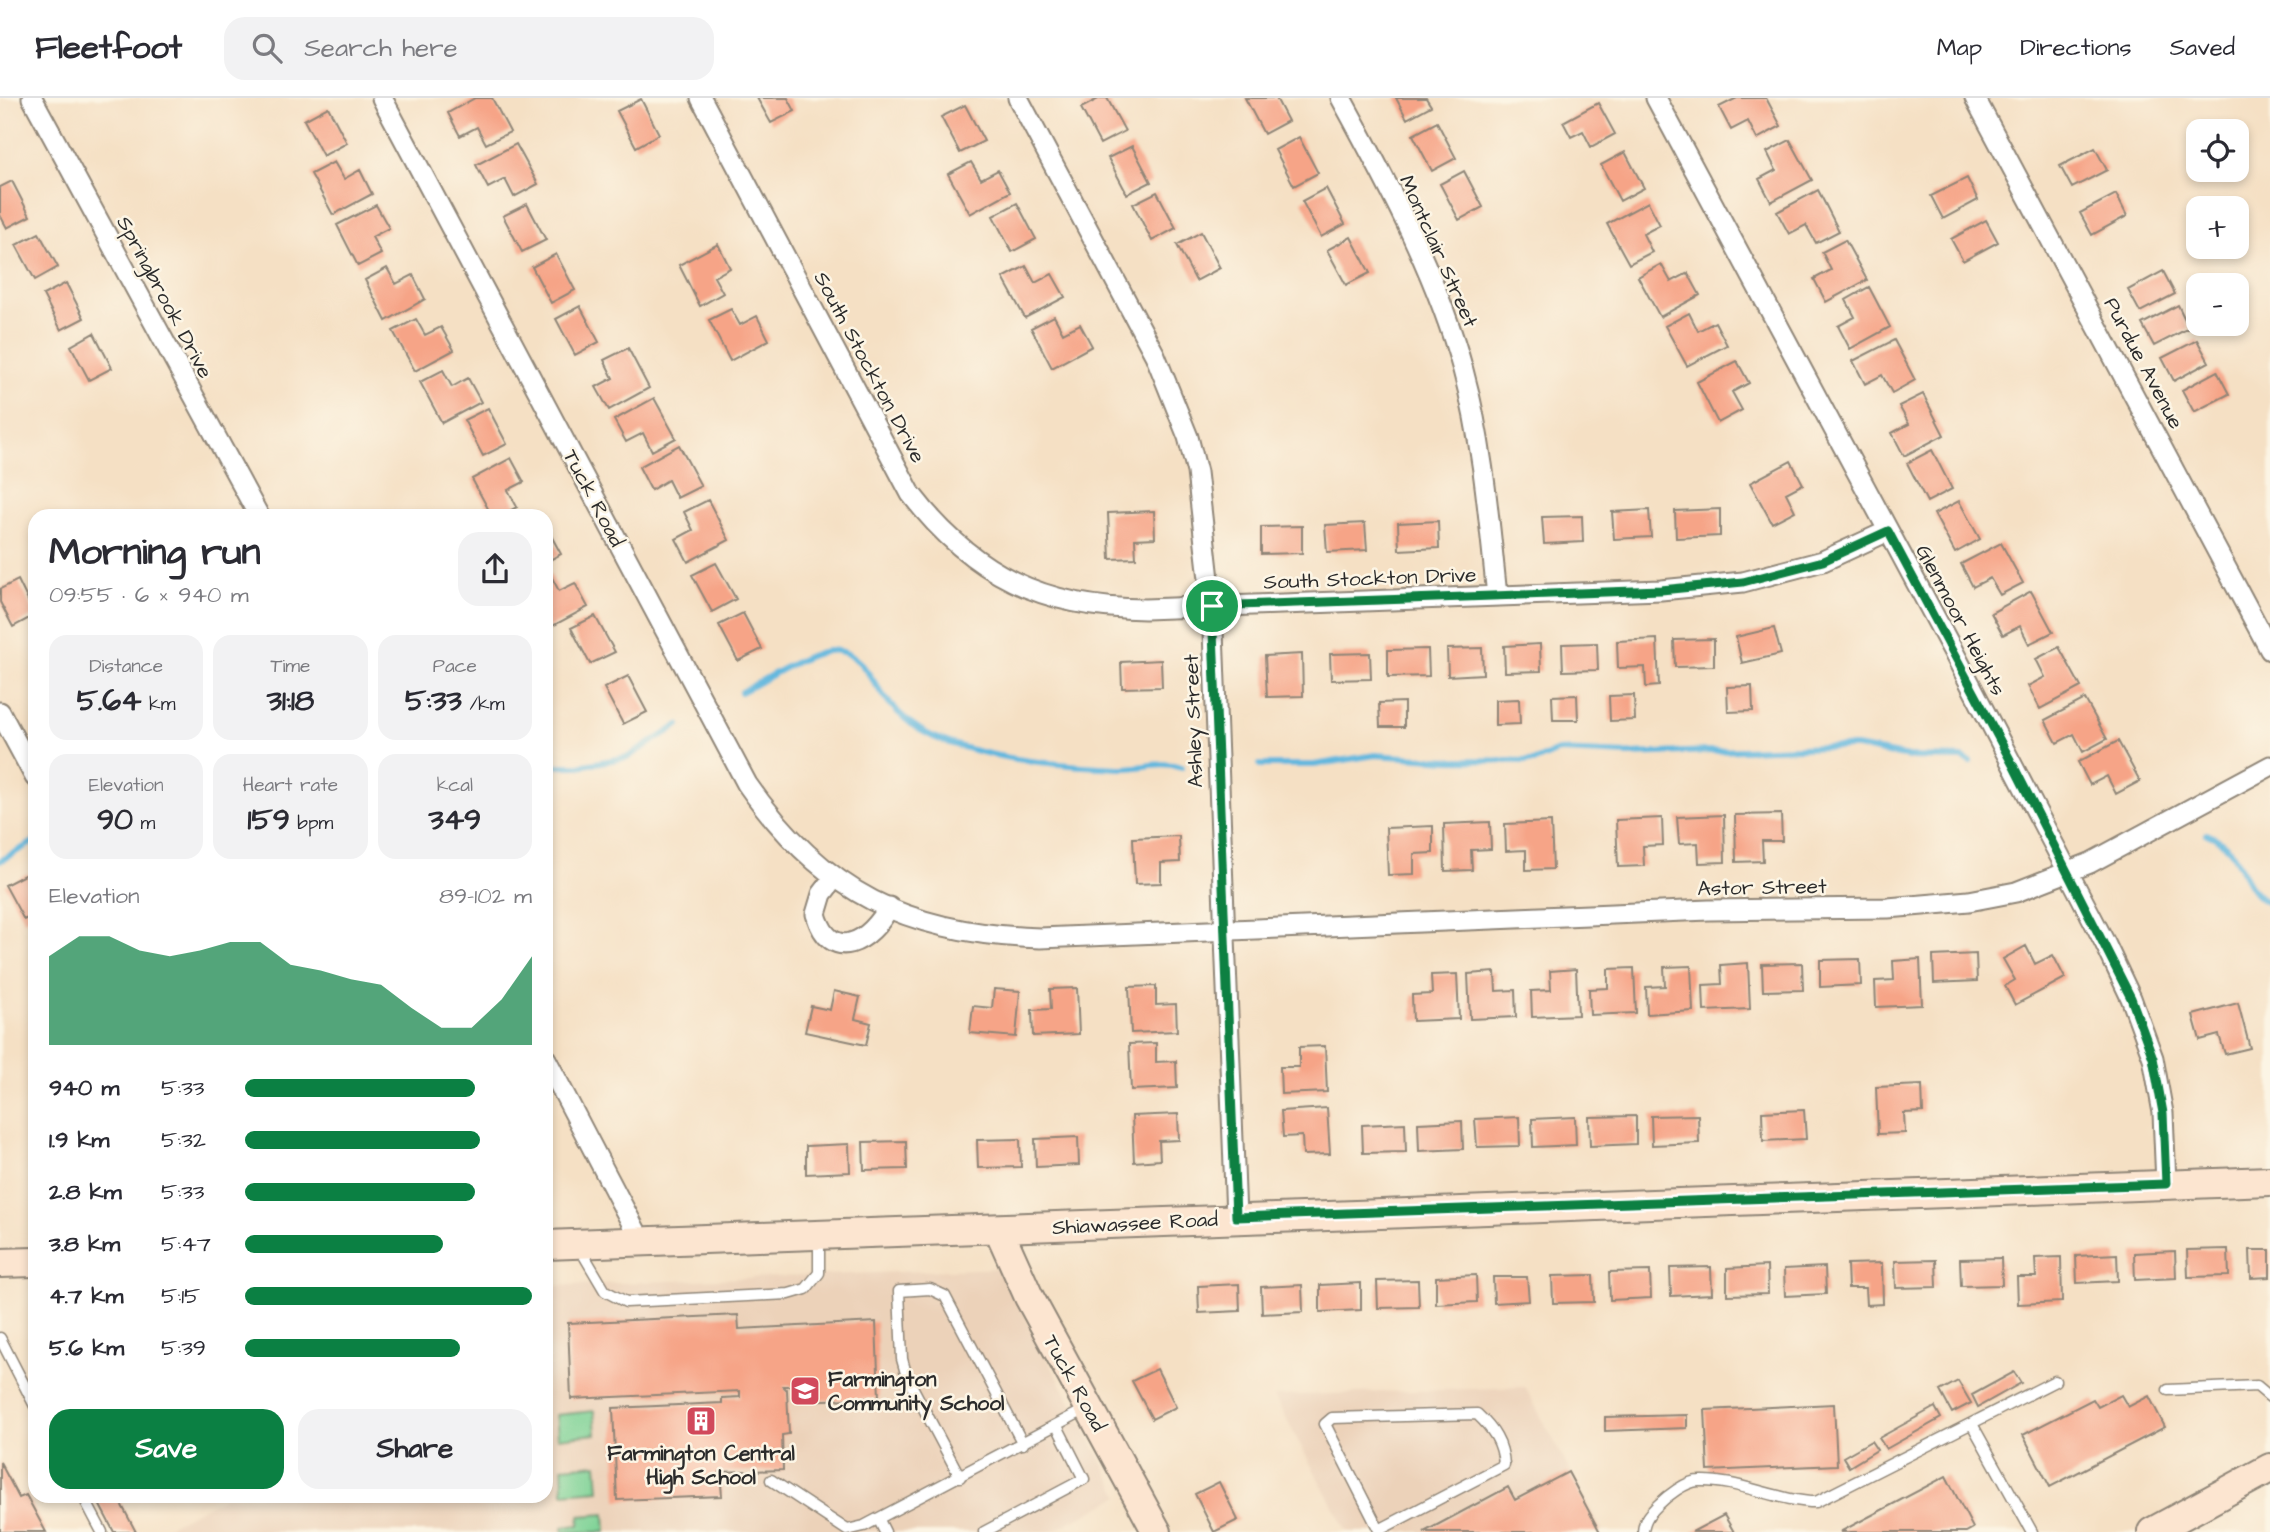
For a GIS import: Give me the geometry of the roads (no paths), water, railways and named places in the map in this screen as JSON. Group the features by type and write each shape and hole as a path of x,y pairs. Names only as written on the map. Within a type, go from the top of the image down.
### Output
{"street":[{"name":"Springbrook Drive","path":"32,98 255,509"},
{"name":"Tuck Road","path":"382,98 734,762 785,834 835,877 869,899 921,921 966,933 1000,937 1223,932"},
{"name":"South Stockton Drive","path":"701,98 900,475 939,528 990,570 1031,592 1070,603 1114,609 1661,590 1743,582 1823,561 1888,531"},
{"name":"Ashley Street","path":"1018,98 1167,383 1197,472 1212,606 1236,1217"},
{"name":"Montclair Street","path":"1340,98 1417,249 1440,300 1462,368 1481,459 1497,596"},
{"name":"Glenmoor Heights","path":"1656,98 1959,662 2110,954 2153,1058 2163,1113 2166,1184"},
{"name":"Purdue Avenue","path":"1975,98 2270,650"},
{"path":"0,712 28,764"},
{"name":"Astor Street","path":"1223,932 1709,910 1941,905 2015,892 2090,863 2270,766"},
{"path":"835,877 822,894 816,914 826,936 835,942 850,944 864,939 881,922 889,907"},
{"path":"553,1072 641,1241"},
{"name":"Shiawassee Road","path":"553,1245 819,1233 999,1230 1236,1217 2270,1181"},
{"name":"Tuck Road","path":"999,1230 1029,1297 1157,1532"},
{"path":"0,1263 28,1262"},
{"path":"2152,1532 2270,1468"}],"lane":[{"path":"577,1244 605,1290 626,1302 789,1294 806,1289 819,1273 819,1233"},
{"path":"960,1477 907,1377 902,1359 899,1291 930,1289 945,1296 1023,1444"},
{"path":"0,1338 28,1392"},
{"path":"1643,1532 1644,1519 1667,1495 1698,1480 1787,1496 1802,1502 1816,1502 2055,1381"},
{"path":"2168,1390 2257,1386 2270,1397"},
{"path":"771,1480 847,1530 879,1520 1089,1408"},
{"path":"1477,1414 1492,1428 1504,1451 1504,1465 1380,1531 1325,1424 1332,1418 1477,1414"},
{"path":"1972,1424 2032,1532"},
{"path":"984,1532 1084,1479 1057,1426"},
{"path":"87,1503 102,1532"},
{"path":"879,1520 885,1532"}],"waterway":[{"path":"741,692 803,659 828,651 838,651 860,663 886,699 904,717 925,733 941,740 984,753 1051,763 1119,768 1166,764 1182,767"},
{"path":"553,766 579,766 628,757 679,725"},
{"path":"1260,765 1314,765 1375,755 1449,760 1535,761 1558,751 1629,754 1827,747 1856,747 1909,757 1963,758 1970,762"},
{"path":"2207,834 2229,849 2251,888 2270,904"},
{"path":"0,861 28,845"}],"place":[{"name":"Farmington Community School","path":"805,1391"},
{"name":"Farmington Central High School","path":"701,1421"}]}
